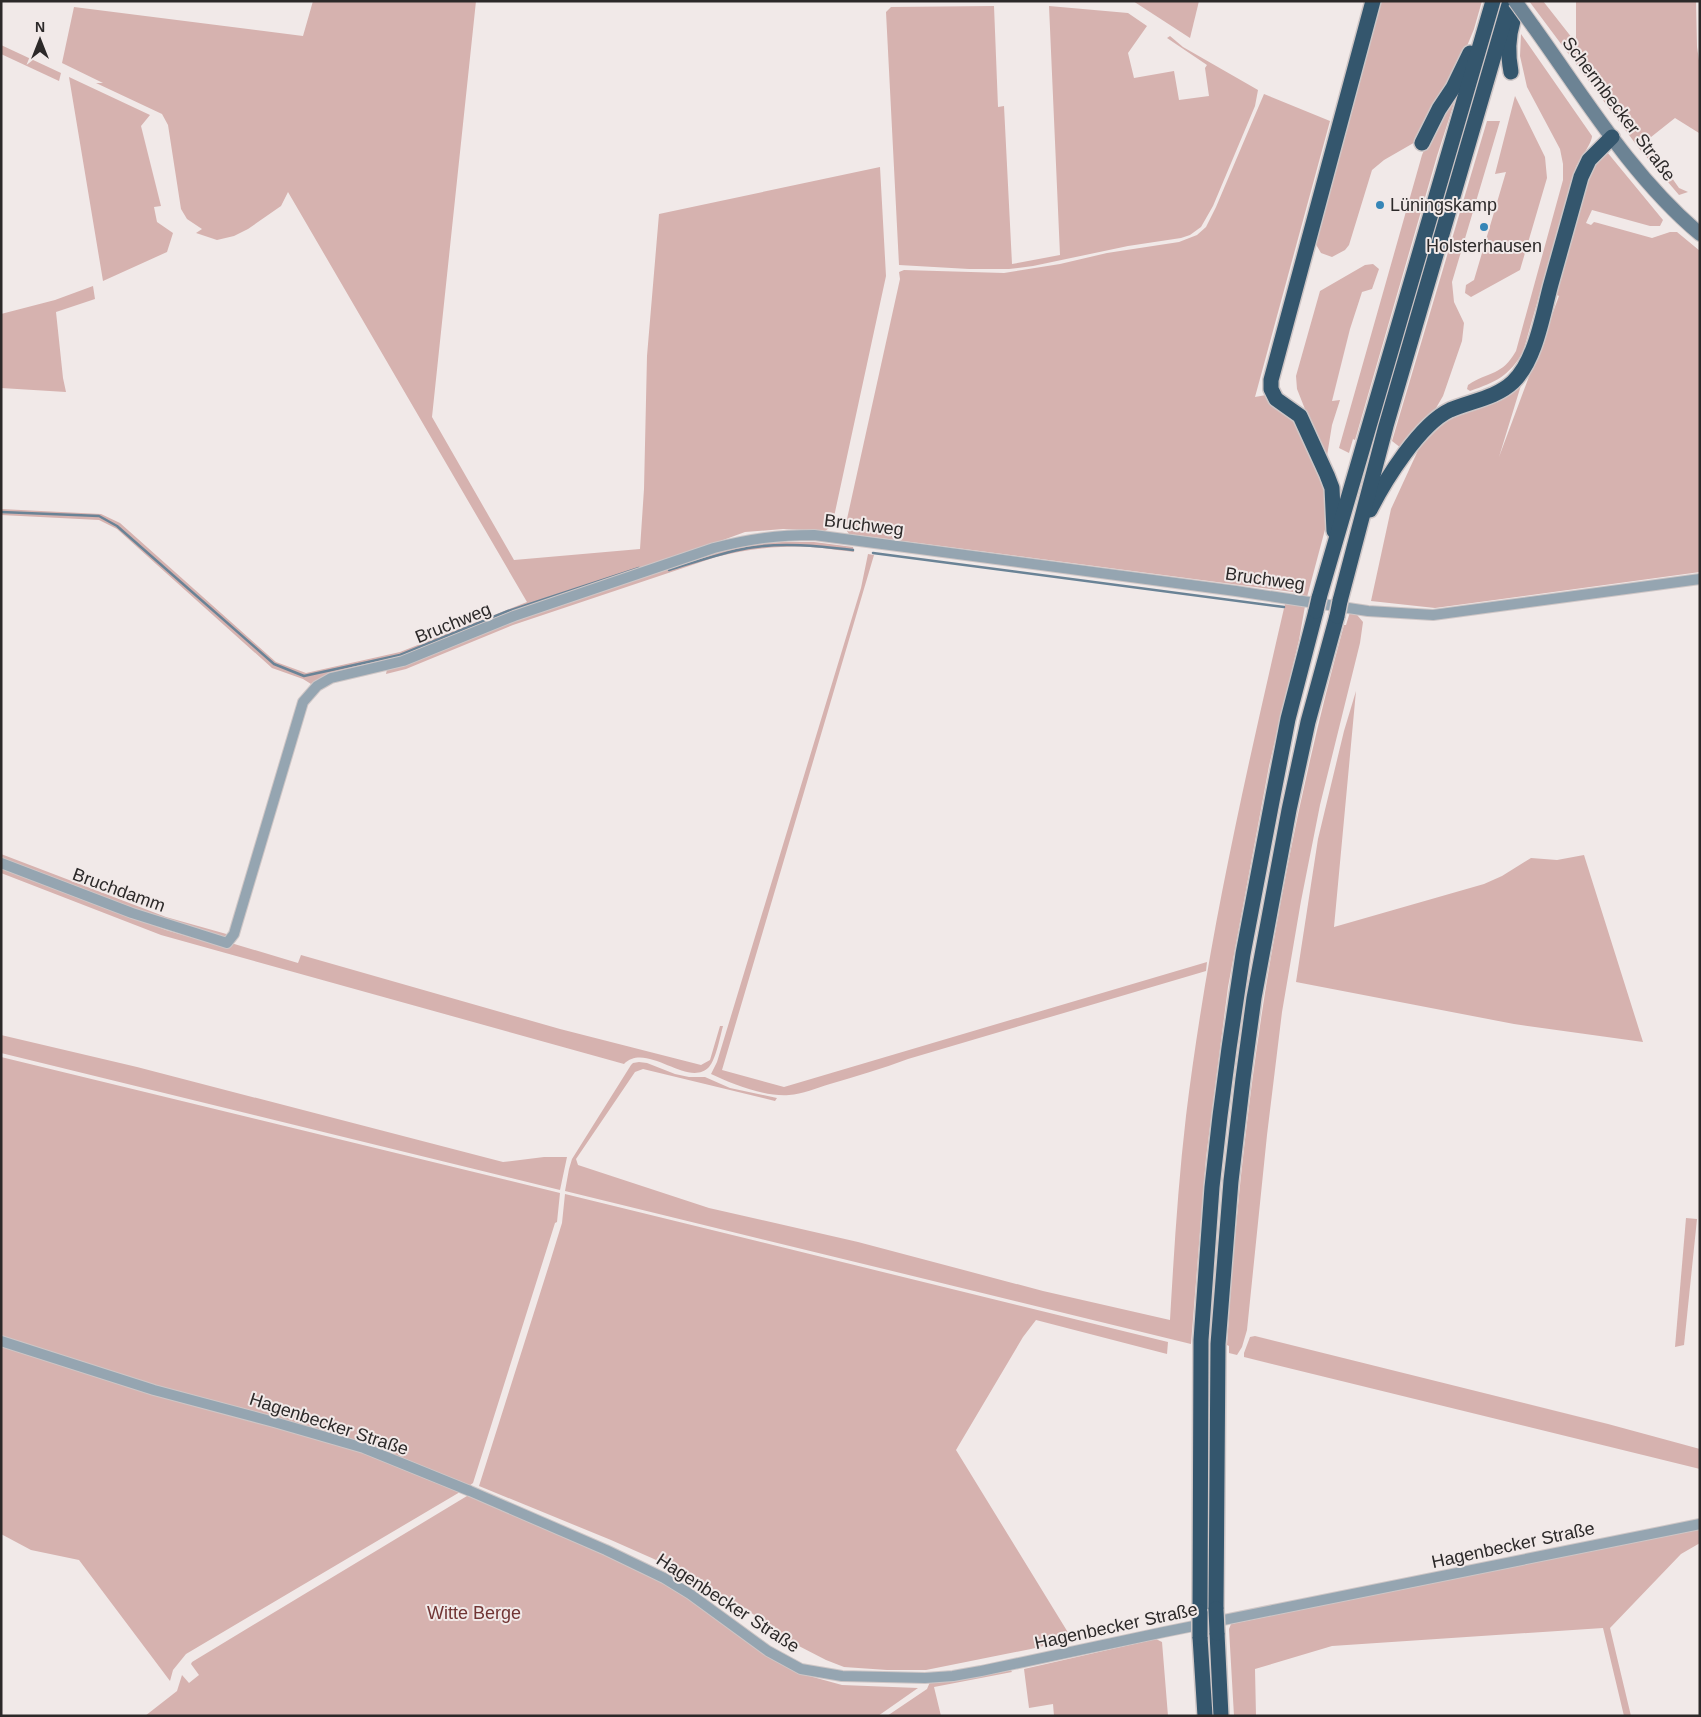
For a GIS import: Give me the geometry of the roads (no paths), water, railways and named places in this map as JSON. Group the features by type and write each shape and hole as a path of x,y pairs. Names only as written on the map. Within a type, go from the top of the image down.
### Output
{"highway":[{"path":"1334,545 1332,488 1300,416 1276,399 1271,389 1271,380 1372,1"},
{"path":"1221,1716 1216,1609 1217,1362 1230,1181 1254,998 1289,810 1308,722 1386,426 1510,1"},
{"path":"1511,72 1508,61 1509,43 1511,26 1518,1"},
{"path":"1205,1716 1200,1636 1200,1340 1212,1187 1232,1029 1245,945 1288,719 1317,604 1492,8"},
{"path":"1422,143 1427,131 1454,88 1480,18 1492,8"},
{"path":"1357,535 1382,485 1427,428 1441,415 1450,410 1500,392 1513,382 1522,371 1534,344 1581,177 1589,160 1612,137"}],"main road":[{"name":"Schermbecker Straße","path":"1515,1 1612,137 1656,191 1700,234"}],"street":[{"name":"Bruchweg","path":"227,943 234,934 303,702 317,686 331,678 403,661 514,616 714,548 746,540 782,535 814,535 1226,590 1368,611 1433,615 1700,579"},
{"name":"Bruchdamm","path":"1,863 132,914 227,943"},
{"name":"Hagenbecker Straße","path":"1,1342 154,1390 274,1422 373,1452 470,1491 636,1563 690,1594 778,1657 801,1670 842,1676 925,1678 953,1676 1700,1524"}],"waterway":[{"path":"1,512 99,516 117,526 274,664 304,676 400,655 508,611 639,568"},
{"path":"669,570 728,552 761,546 800,545 853,550"},
{"path":"873,553 1284,607"}],"place":[{"name":"Lüningskamp","path":"1380,205"},
{"name":"Holsterhausen","path":"1484,227"}],"park label":[{"name":"Witte Berge","path":"474,1613"}]}
